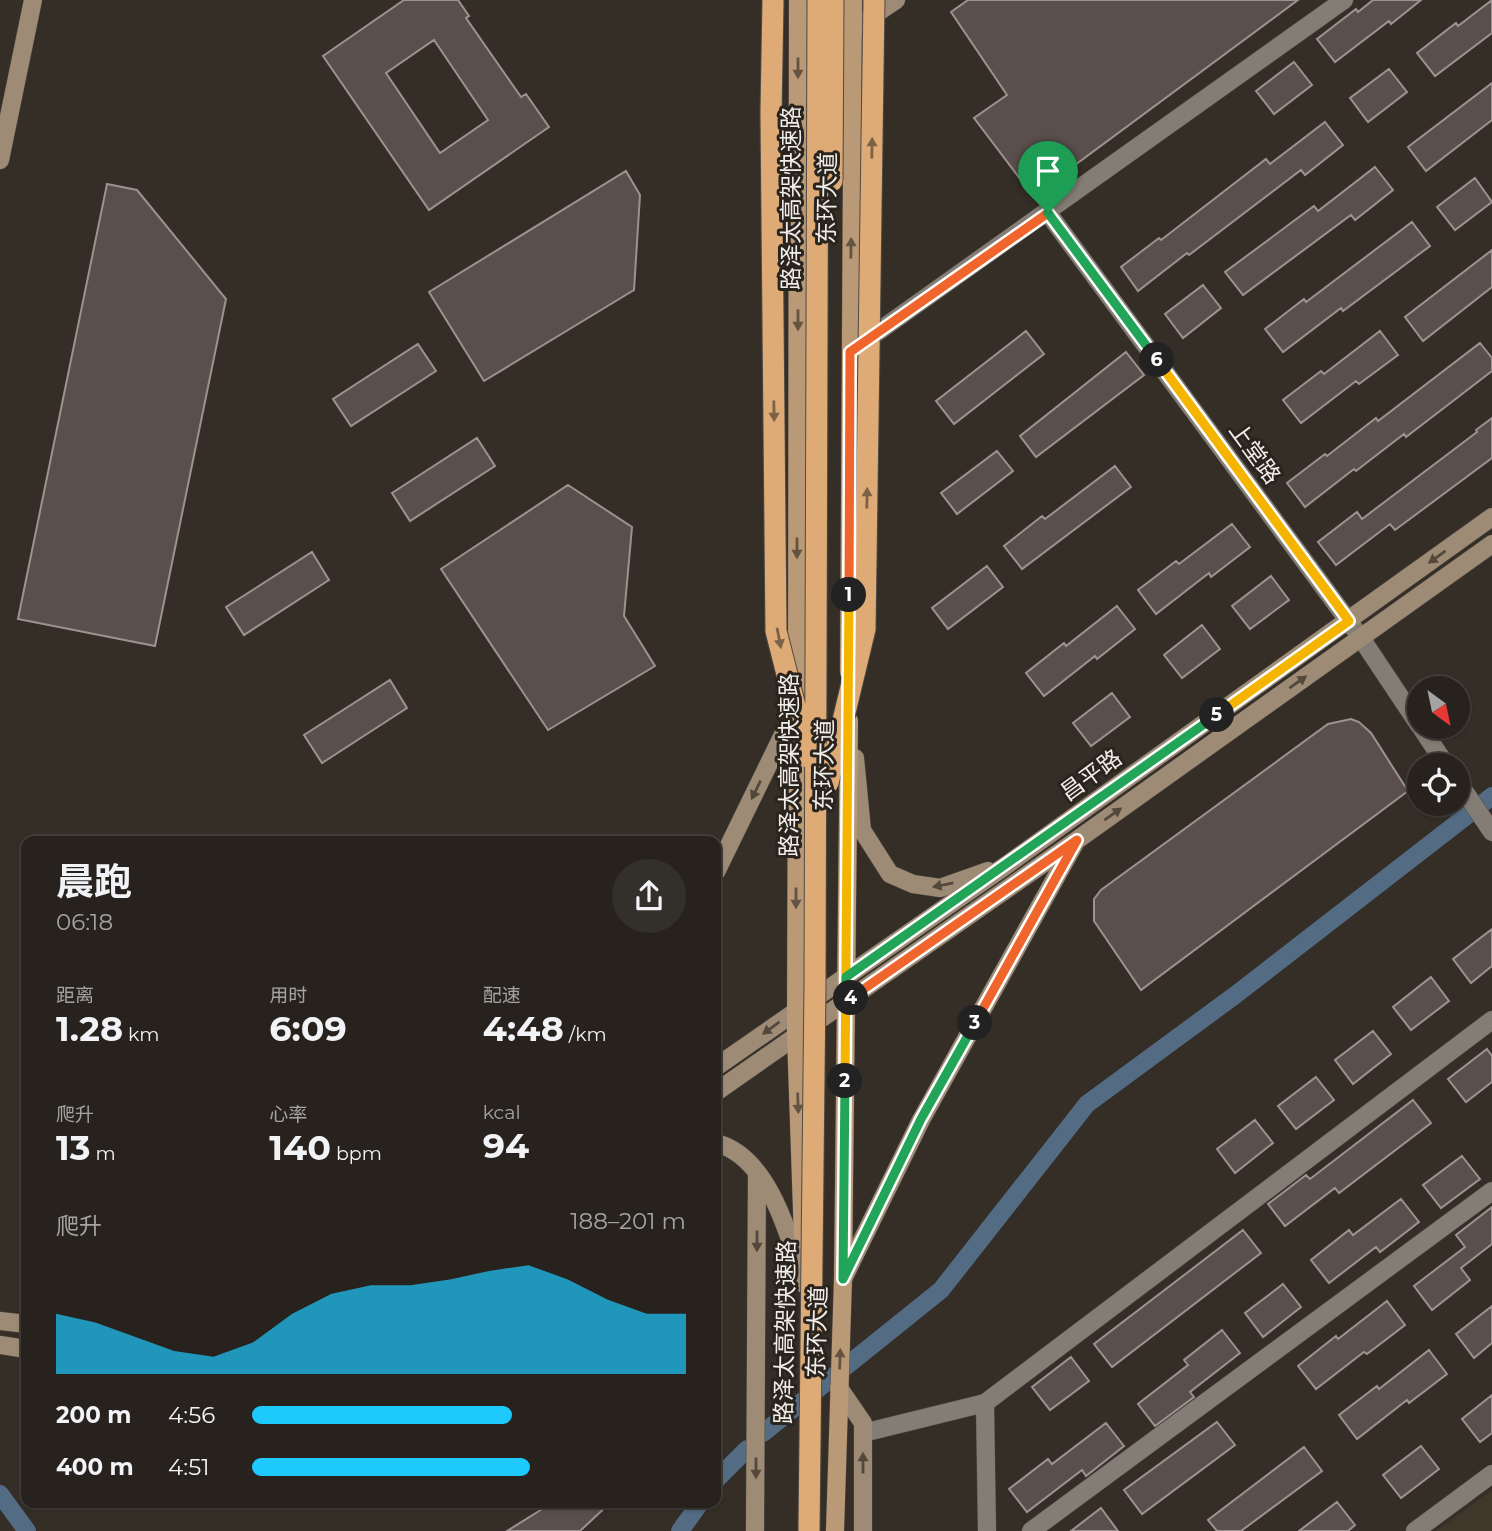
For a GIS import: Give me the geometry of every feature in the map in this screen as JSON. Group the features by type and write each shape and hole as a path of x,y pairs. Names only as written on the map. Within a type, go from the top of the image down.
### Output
{"highway":[{"path":"772,0 776,631 822,785"},
{"name":"路泽太高架快速路","path":"818,0 823,1531"},
{"path":"822,785 865,629 874,0"},
{"name":"路泽太高架快速路","path":"809,1531 822,785 850,2"}],"main road":[{"path":"0,160 33,0"},
{"name":"东环大道","path":"798,0 796,1035 804,1284 800,1531"},
{"path":"853,29 896,0"},
{"name":"东环大道","path":"835,1531 843,1279 849,701 853,29 850,2"},
{"name":"昌平路","path":"721,1063 1008,864 1492,517"},
{"name":"昌平路","path":"721,1088 1077,840 1492,544"},
{"path":"849,701 862,830 890,874 913,884 940,888 1008,864"},
{"path":"721,862 797,706"},
{"path":"843,1279 921,1119 1077,840"},
{"path":"721,1144 752,1164 757,1172 782,1215 804,1284"},
{"path":"755,1531 757,1172"},
{"path":"0,1321 21,1323"},
{"path":"0,1345 21,1348"},
{"path":"839,1388 863,1423 863,1531"}],"street":[{"path":"850,352 1344,0"},
{"name":"上堂路","path":"1048,213 1349,621 1407,706"},
{"path":"1470,800 1492,832"},
{"path":"863,1433 985,1402 1492,1020"},
{"path":"1031,1531 1492,1191"},
{"path":"985,1402 986,1531"},
{"path":"1415,1531 1492,1474"}],"shaded area":[{"path":"1492,1490 1492,1531 1436,1531"}],"building":[{"path":"404,0 458,0 469,16 466,18 521,97 526,94 549,127 429,210 323,56","holes":["434,40 488,120 440,153 386,73"]},
{"path":"968,0 1298,0 1033,196 974,118 1007,95 951,12"},
{"path":"1373,0 1421,0 1335,62 1317,39 1356,9 1358,12"},
{"path":"1492,0 1492,33 1435,76 1417,53"},
{"path":"1294,62 1312,85 1274,114 1256,91"},
{"path":"1389,69 1407,92 1368,122 1350,98"},
{"path":"1492,83 1492,120 1426,171 1408,147"},
{"path":"1325,122 1343,145 1305,175 1301,170 1138,291 1121,267 1159,238 1161,240 1266,159 1270,164"},
{"path":"1375,167 1393,190 1355,220 1351,215 1243,295 1225,272 1314,206 1318,211"},
{"path":"626,171 640,195 634,290 484,381 429,292"},
{"path":"1475,178 1492,202 1455,230 1437,207"},
{"path":"107,184 137,190 226,299 155,646 18,619"},
{"path":"1412,222 1430,246 1283,352 1265,329 1304,299 1306,302"},
{"path":"1492,250 1492,287 1423,341 1405,317"},
{"path":"1203,285 1221,308 1183,338 1165,314"},
{"path":"1026,331 1044,354 954,424 936,401"},
{"path":"1380,331 1398,355 1359,384 1356,381 1301,423 1283,400 1321,371 1324,374"},
{"path":"1480,343 1492,358 1492,371 1406,437 1404,434 1305,507 1287,483 1376,418 1378,421"},
{"path":"418,344 436,371 351,426 333,399"},
{"path":"1126,352 1144,375 1036,457 1020,436"},
{"path":"1492,418 1492,458 1395,530 1390,524 1336,565 1318,542 1357,512 1362,519"},
{"path":"477,438 495,466 410,521 392,493"},
{"path":"997,451 1013,471 957,514 941,493"},
{"path":"1115,466 1131,487 1022,569 1004,546 1042,516 1045,519"},
{"path":"568,485 632,527 624,616 655,666 548,730 441,569"},
{"path":"1232,524 1250,547 1211,577 1209,573 1156,614 1138,590 1176,561 1179,564"},
{"path":"312,552 329,580 244,635 226,607"},
{"path":"987,566 1003,587 948,629 932,608"},
{"path":"1271,576 1289,600 1250,629 1232,606"},
{"path":"1117,606 1135,629 1044,696 1026,673"},
{"path":"1202,625 1220,649 1182,678 1164,655"},
{"path":"390,680 407,708 322,763 304,735"},
{"path":"1112,693 1130,717 1091,746 1073,723"},
{"path":"1351,719 1359,722 1371,733 1407,792 1141,990 1094,921 1094,899 1101,890 1328,724"},
{"path":"1492,929 1492,966 1471,983 1453,959"},
{"path":"1431,977 1449,1001 1411,1030 1393,1007"},
{"path":"1373,1031 1391,1054 1353,1084 1335,1060"},
{"path":"1487,1049 1492,1056 1492,1082 1466,1102 1448,1079"},
{"path":"1316,1077 1334,1100 1296,1129 1278,1106"},
{"path":"1413,1100 1431,1123 1339,1193 1335,1188 1285,1226 1268,1204 1306,1175 1310,1179"},
{"path":"1255,1120 1273,1143 1235,1173 1217,1149"},
{"path":"1462,1156 1480,1179 1441,1208 1423,1185"},
{"path":"1401,1199 1419,1222 1380,1252 1376,1247 1329,1283 1311,1260 1349,1230 1353,1235"},
{"path":"1492,1207 1492,1244 1461,1268 1470,1280 1432,1310 1414,1286 1465,1247 1456,1235"},
{"path":"1243,1230 1261,1253 1112,1367 1094,1344"},
{"path":"1283,1284 1301,1307 1263,1337 1245,1313"},
{"path":"1387,1301 1405,1325 1316,1389 1298,1366"},
{"path":"1492,1306 1492,1343 1474,1358 1456,1334"},
{"path":"1222,1330 1240,1353 1190,1392 1194,1397 1155,1426 1138,1404 1188,1365 1184,1360"},
{"path":"1429,1350 1447,1374 1409,1403 1407,1400 1357,1439 1339,1415 1377,1386 1379,1389"},
{"path":"1071,1357 1089,1381 1050,1410 1032,1387"},
{"path":"1492,1395 1492,1433 1480,1442 1462,1419"},
{"path":"1217,1422 1235,1445 1142,1514 1124,1490"},
{"path":"1106,1423 1124,1446 1086,1476 1082,1470 1027,1512 1009,1489 1048,1459 1052,1464"},
{"path":"1421,1446 1439,1469 1401,1498 1383,1475"},
{"path":"1304,1447 1322,1471 1241,1531 1217,1531 1208,1520"},
{"path":"1337,1502 1355,1525 1348,1531 1299,1531"},
{"path":"544,1508 605,1508 580,1531 507,1531"},
{"path":"1101,1508 1118,1531 1071,1531"}],"waterway":[{"path":"763,1433 941,1290 1087,1104 1234,996 1492,796"},
{"path":"721,1475 747,1449"},
{"path":"0,1494 27,1531"},
{"path":"680,1531 696,1508"}],"route":[{"path":"1048,213 1349,621 846,977 846,1002 1077,840 921,1119 843,1279 850,352 1048,213"}]}
